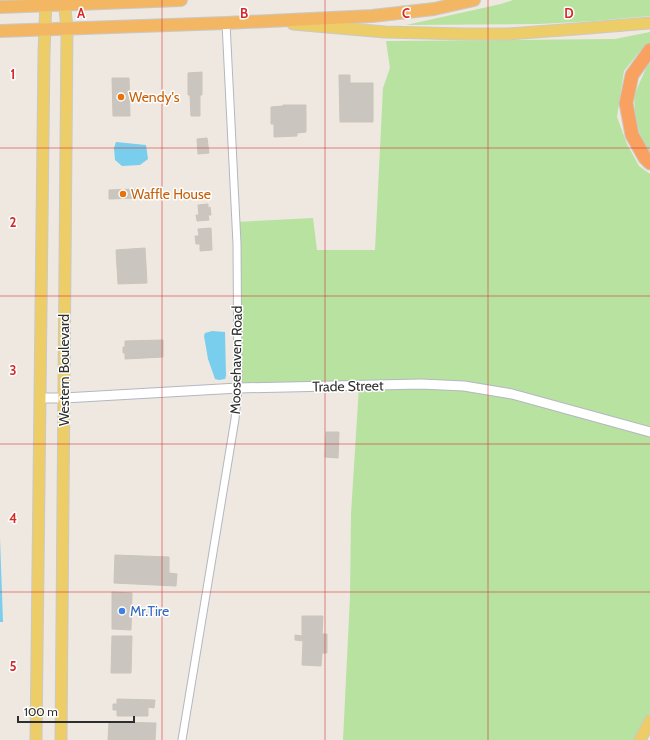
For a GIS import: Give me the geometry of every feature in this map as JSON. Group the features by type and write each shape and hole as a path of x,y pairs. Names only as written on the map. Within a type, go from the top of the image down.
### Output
{"highway":[{"path":"0,7 46,3 181,0"},
{"path":"0,31 372,16 434,8 474,0"},
{"path":"650,50 632,75 626,103 632,135 645,158 650,163"}],"main road":[{"name":"Western Boulevard","path":"36,740 46,3"},
{"name":"Western Boulevard","path":"61,740 67,28 64,3"},
{"path":"267,21 385,32 465,34 545,31 650,23"},
{"path":"640,740 650,721"}],"street":[{"name":"Moosehaven Road","path":"182,740 235,419 238,388 237,244 226,23"},
{"name":"Trade Street","path":"40,398 64,398 238,388 421,384 464,386 512,394 650,432"}],"green space":[{"path":"513,0 650,0 650,16 539,24 406,25"},
{"path":"650,32 650,42 640,51 624,71 617,117 627,144 639,166 650,174 650,721 640,740 343,740 350,597 351,514 359,386 238,388 236,222 313,218 317,250 375,250 383,88 390,68 386,41 615,39"},
{"path":"650,63 650,154 646,150 640,135 634,101 639,84 647,66"}],"water":[{"path":"116,142 146,145 148,159 140,165 122,166 115,160 114,148"},
{"path":"212,331 225,332 225,379 215,379 208,359 204,336 205,333"},
{"path":"0,538 3,622 0,622"}],"building":[{"path":"202,72 200,116 191,116 190,95 188,95 188,73"},
{"path":"339,75 350,75 350,83 373,83 373,122 340,122"},
{"name":"Wendy's","path":"112,78 129,78 130,116 113,116"},
{"path":"283,105 306,105 306,132 297,133 297,136 274,137 274,124 271,124 271,107"},
{"path":"207,138 209,153 198,154 197,139"},
{"name":"Waffle House","path":"137,189 137,198 109,199 109,190"},
{"path":"208,204 211,215 208,215 209,220 197,221 196,215 199,215 198,205"},
{"path":"211,228 212,250 200,251 200,244 196,244 195,236 199,236 198,229"},
{"path":"145,248 147,283 118,284 116,250"},
{"path":"163,340 163,357 125,359 123,347 125,347 125,341"},
{"path":"326,432 339,432 338,458 325,457"},
{"path":"115,555 169,557 169,573 177,574 176,586 114,583"},
{"name":"Mr.Tire","path":"112,592 132,593 131,630 112,629"},
{"path":"302,616 323,616 322,634 327,634 327,653 322,653 321,666 302,665 303,641 295,640 295,635 302,636"},
{"path":"112,636 132,636 131,673 111,673"},
{"path":"117,699 155,700 154,708 148,707 148,716 117,716 117,710 113,710 113,704 117,704"},
{"path":"109,722 156,723 155,740 108,740"}],"place":[{"name":"Wendy's","path":"121,97"},
{"name":"Waffle House","path":"123,194"},
{"name":"Mr.Tire","path":"122,611"}]}
